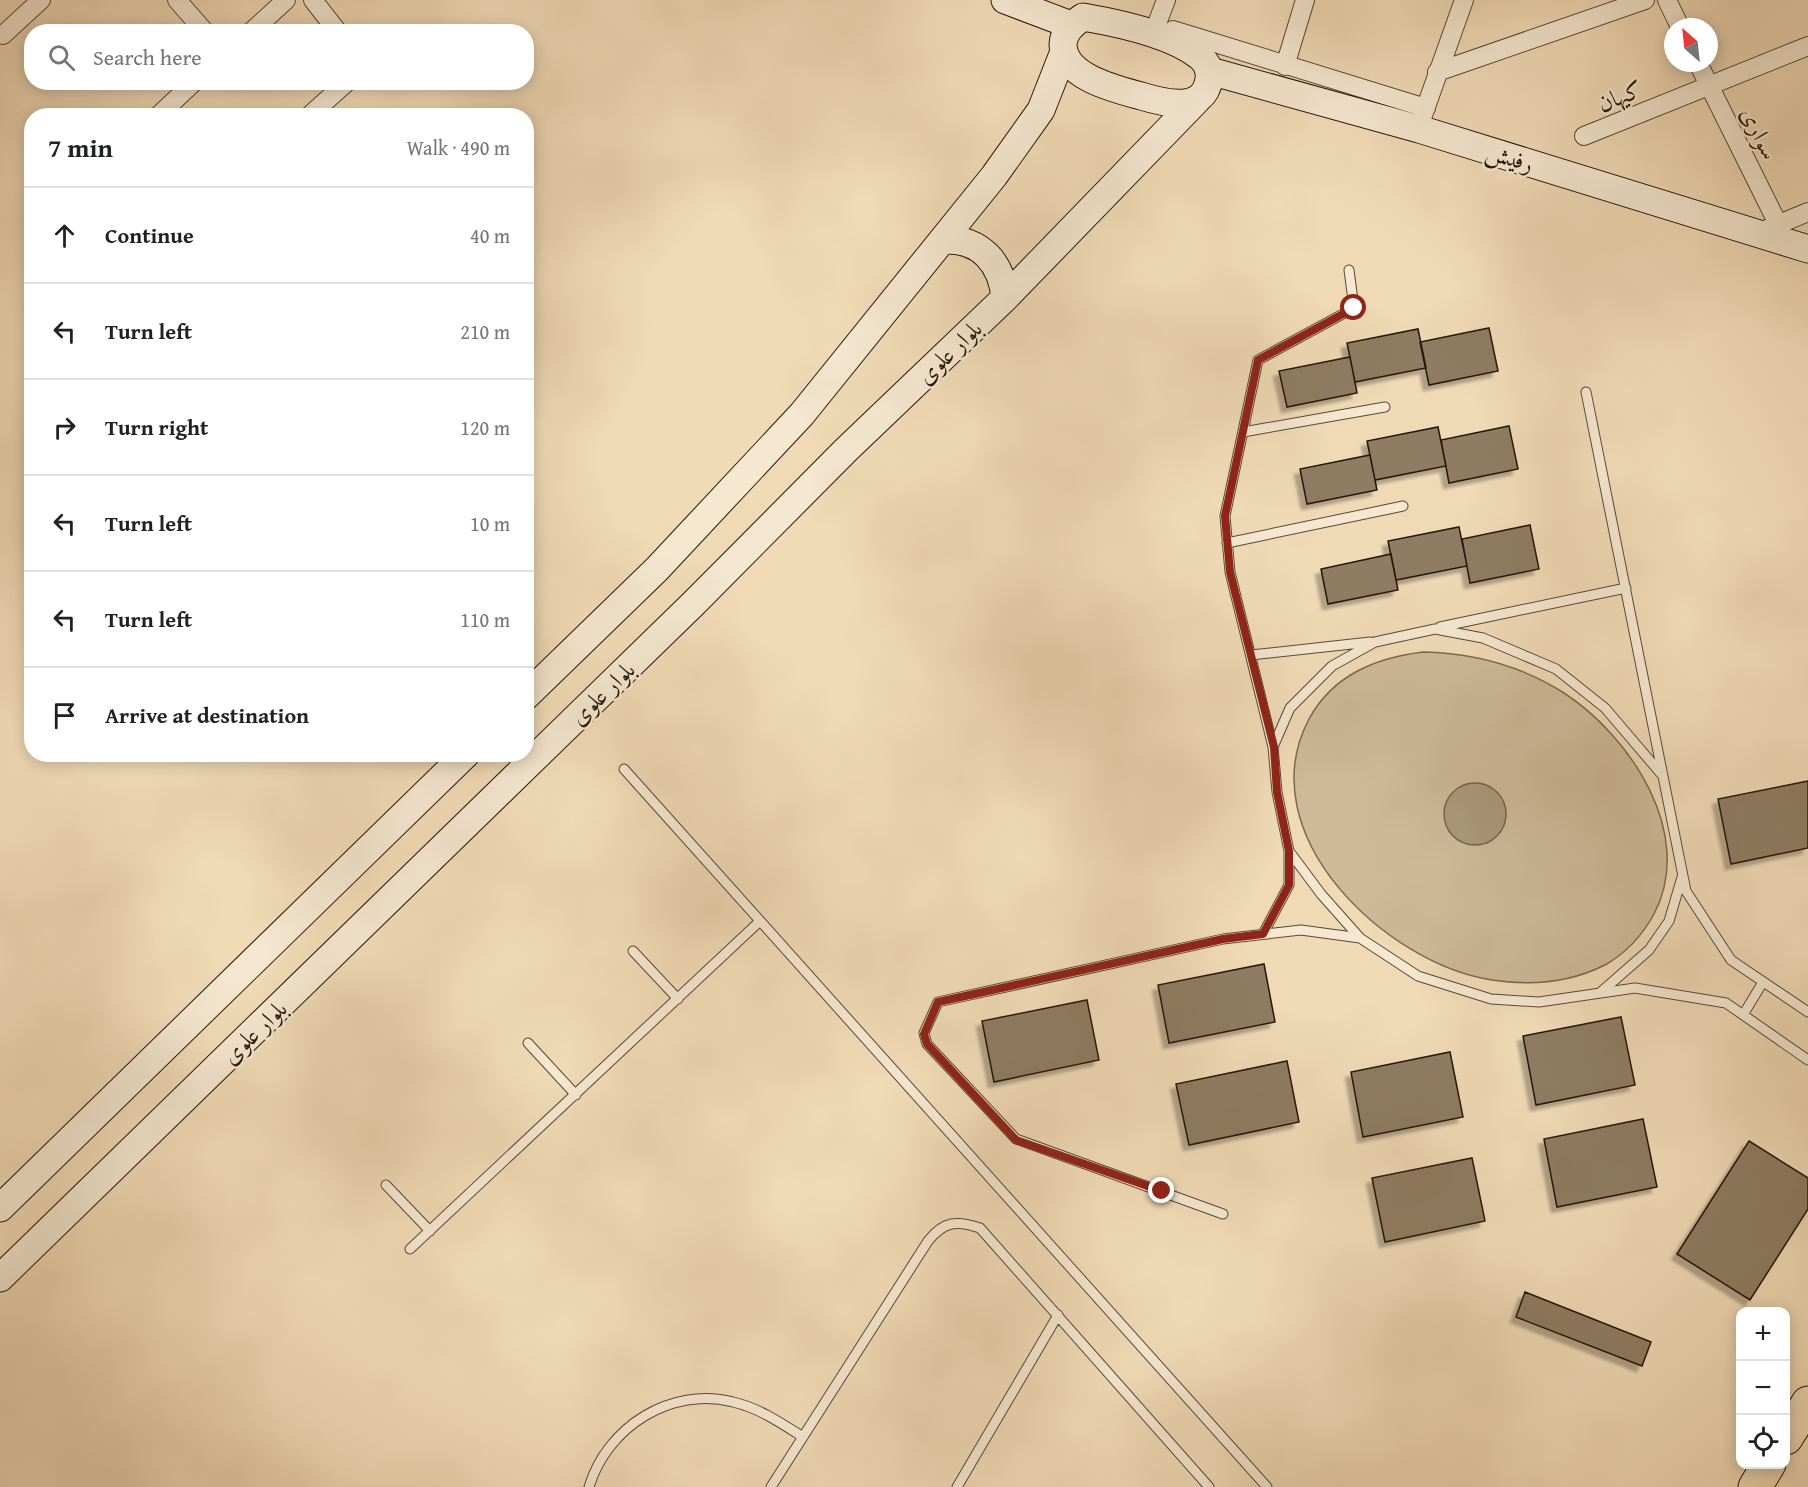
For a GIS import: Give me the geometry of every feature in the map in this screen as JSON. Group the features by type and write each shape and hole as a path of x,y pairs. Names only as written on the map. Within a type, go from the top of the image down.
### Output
{"highway":[{"path":"1790,1430 1808,1403"},
{"path":"1755,1487 1766,1469"}],"main road":[{"path":"1019,2 1071,25 1083,17 1155,30 1201,57 1210,71"},
{"name":"بلوار علوی","path":"534,688 657,569 802,414 944,240 994,176 1041,110 1063,54 1063,40 1071,25"},
{"path":"1063,54 1071,66 1086,76 1139,96 1177,105 1197,100"},
{"name":"بلوار علوی","path":"534,759 693,604 846,450 1005,298 1208,88 1210,71"},
{"name":"رفیش","path":"1210,71 1422,118 1767,229 1808,249"},
{"path":"944,240 957,239 973,244 987,254 997,266 1004,282 1005,298"},
{"path":"0,1208 458,762"},
{"name":"بلوار علوی","path":"0,1278 531,762"}],"street":[{"path":"3,34 41,0"},
{"path":"177,0 198,24"},
{"path":"260,24 286,0"},
{"path":"314,0 332,24"},
{"path":"1166,0 1155,30 1285,66 1422,118 1464,0"},
{"path":"1285,66 1305,0"},
{"path":"1437,72 1645,0"},
{"path":"1667,0 1676,18"},
{"name":"کیهان","path":"1584,136 1808,46"},
{"name":"سواری","path":"1702,72 1767,229"},
{"path":"166,108 186,90"},
{"path":"318,108 338,90"},
{"path":"1767,229 1808,212"}],"lane":[{"path":"1263,934 1289,885 1289,851 1277,792 1274,747 1230,572 1225,516 1258,360 1354,308 1349,270"},
{"path":"1586,392 1686,891 1731,960 1808,1012"},
{"path":"1243,432 1385,407"},
{"path":"1227,543 1403,506"},
{"path":"1251,655 1375,642 1626,588"},
{"path":"1435,628 1483,638 1556,669 1605,708 1664,776"},
{"path":"1274,747 1290,708 1332,666 1375,642"},
{"path":"624,770 1268,1487"},
{"path":"1289,851 1321,894 1360,938 1418,976 1491,999 1539,1002 1635,988 1726,1003 1808,1060"},
{"path":"1600,993 1649,950 1669,921 1683,874"},
{"path":"410,1249 760,921"},
{"path":"1223,1214 1016,1140 927,1044 924,1034 938,1002 1223,939 1301,930 1360,938"},
{"path":"633,951 678,999"},
{"path":"1743,1015 1763,982"},
{"path":"528,1043 576,1095"},
{"path":"386,1185 430,1232"},
{"path":"771,1487 928,1240 938,1229 950,1222 966,1223 980,1228 1209,1487"},
{"path":"957,1487 1058,1315"},
{"path":"590,1487 601,1460 625,1430 639,1418 674,1403 693,1400 731,1401 758,1411 803,1437"}],"shaded area":[{"path":"1423,652 1460,655 1496,662 1531,675 1564,693 1589,712 1612,734 1633,761 1650,790 1661,820 1667,852 1665,883 1654,914 1644,930 1627,949 1613,960 1578,976 1550,982 1521,983 1492,980 1451,969 1410,949 1371,921 1338,887 1312,848 1297,806 1295,763 1309,719 1330,691 1357,671 1372,664","holes":["1473,784 1499,795 1505,809 1505,822 1499,834 1487,843 1458,840 1451,832 1445,816 1446,807 1455,793"]},
{"path":"1475,783 1492,788 1497,792 1501,797 1506,814 1501,831 1497,836 1492,840 1475,845 1458,840 1453,836 1449,831 1444,814 1449,797 1453,792 1458,788"}],"building":[{"path":"1489,328 1498,371 1429,385 1420,342"},
{"path":"1418,329 1426,368 1355,382 1347,343"},
{"path":"1350,357 1357,393 1287,407 1279,371"},
{"path":"1509,426 1518,469 1449,483 1441,440"},
{"path":"1438,427 1446,466 1375,480 1367,441"},
{"path":"1370,455 1377,490 1307,504 1300,469"},
{"path":"1530,525 1539,569 1470,583 1462,539"},
{"path":"1459,527 1467,566 1396,580 1388,541"},
{"path":"1391,554 1398,590 1328,604 1321,569"},
{"path":"1808,781 1808,848 1731,864 1718,799"},
{"path":"1264,964 1275,1022 1169,1043 1158,985"},
{"path":"1087,1000 1099,1060 994,1082 982,1021"},
{"path":"1621,1017 1635,1085 1536,1105 1523,1036"},
{"path":"1450,1052 1463,1117 1363,1137 1351,1072"},
{"path":"1287,1061 1299,1122 1189,1145 1176,1084"},
{"path":"1643,1119 1657,1187 1557,1207 1544,1139"},
{"path":"1749,1141 1808,1178 1808,1209 1750,1300 1677,1254"},
{"path":"1472,1158 1485,1221 1385,1242 1372,1178"},
{"path":"1525,1292 1651,1342 1642,1366 1516,1317"}],"route":[{"path":"1162,1191 1016,1140 927,1044 924,1034 938,1002 1223,939 1263,934 1289,885 1289,851 1277,792 1274,747 1230,572 1225,516 1258,360 1354,308"}]}
